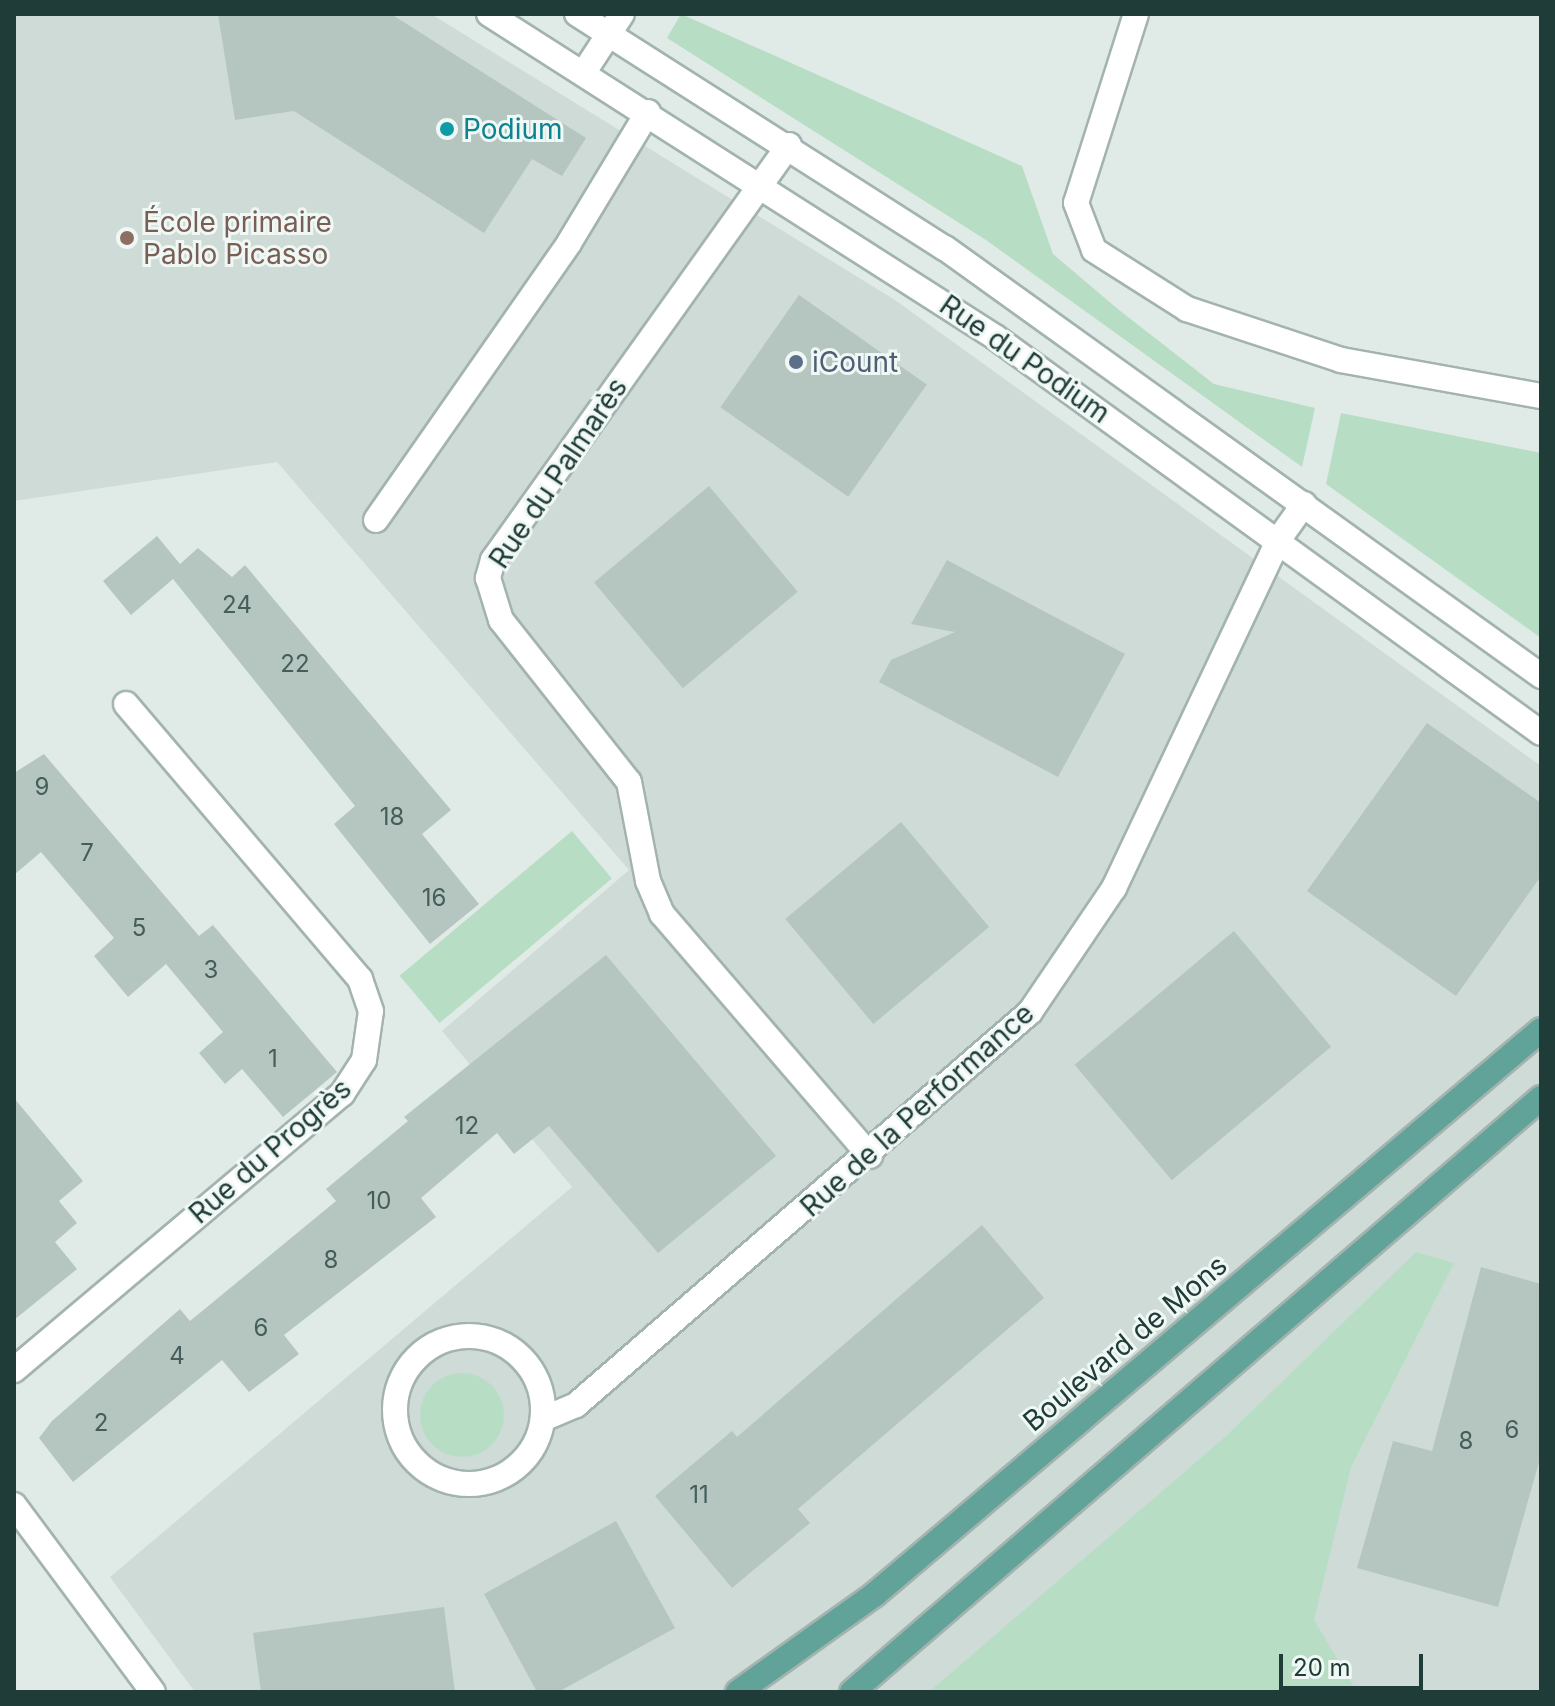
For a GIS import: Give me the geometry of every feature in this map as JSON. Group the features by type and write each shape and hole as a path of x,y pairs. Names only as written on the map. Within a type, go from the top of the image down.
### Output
{"main road":[{"name":"Boulevard de Mons","path":"738,1692 874,1595 1541,1030"},
{"path":"852,1692 1541,1098"}],"street":[{"name":"Rue du Podium","path":"489,14 763,182 1279,539 1541,733"},
{"name":"Rue du Podium","path":"577,14 615,24 1304,504 1541,676"},
{"path":"1136,14 1076,203 1094,250 1187,309 1341,360 1541,396"},
{"path":"584,72 615,24"},
{"path":"376,520 569,243 648,112"},
{"name":"Rue du Palmarès","path":"789,145 493,560 488,578 501,620 624,771 662,914 870,1156"},
{"name":"Rue de la Performance","path":"543,1419 576,1405 1000,1043 1086,936 1279,539 1304,504"},
{"name":"Rue du Progrès","path":"14,1370 342,1094 364,1060 371,1011 360,979 126,704"},
{"path":"456,1337 481,1337 505,1345 532,1371 543,1419 536,1442 514,1469 483,1483 459,1483 436,1476 410,1454 396,1422 396,1396 422,1353 456,1337"},
{"path":"14,1505 153,1692"}],"shaded area":[{"path":"14,14 431,14 895,300 1541,766 1541,1692 195,1692 110,1577 572,1187 442,1031 629,870 277,462 14,501"}],"green space":[{"path":"681,14 1022,166 1053,254 1119,310 1214,384 1315,408 1302,467 986,240 667,38"},
{"path":"1341,413 1541,453 1541,638 1326,484"},
{"path":"572,831 612,878 439,1023 400,976"},
{"path":"1416,1252 1454,1263 1351,1467 1314,1620 1357,1692 929,1692 1225,1437"},
{"path":"462,1373 478,1376 497,1392 504,1415 501,1431 485,1450 462,1457 446,1454 427,1438 420,1415 423,1399 439,1380"}],"building":[{"name":"Podium","path":"218,14 391,14 586,138 562,176 532,159 484,233 294,111 235,120"},
{"path":"799,295 927,384 848,497 720,407"},
{"path":"709,486 798,592 683,688 594,582"},
{"path":"157,536 180,564 198,548 232,577 245,565 451,810 422,834 479,904 430,944 334,824 355,806 173,579 131,615 103,581"},
{"path":"947,560 1125,654 1058,777 879,682 891,660 955,632 911,624"},
{"path":"1427,723 1541,803 1541,876 1456,996 1307,891"},
{"path":"44,754 199,936 213,925 337,1072 283,1117 242,1069 225,1084 199,1053 223,1032 166,964 128,997 94,956 114,938 41,852 14,875 14,773"},
{"path":"901,822 989,927 873,1024 785,919"},
{"path":"1234,931 1331,1047 1172,1180 1075,1065"},
{"path":"606,955 776,1156 658,1253 549,1126 514,1154 497,1133 421,1198 436,1217 284,1335 299,1354 249,1392 222,1360 73,1482 39,1438 52,1421 180,1309 190,1321 336,1201 326,1189 408,1121 404,1117"},
{"path":"14,1098 83,1181 59,1201 77,1223 55,1242 77,1269 14,1320"},
{"path":"982,1225 1044,1298 798,1509 810,1523 732,1588 655,1496 732,1431 737,1437"},
{"path":"1481,1267 1541,1284 1541,1455 1498,1607 1357,1568 1393,1441 1432,1451"},
{"path":"616,1521 675,1628 558,1692 537,1692 484,1594"},
{"path":"444,1607 455,1692 261,1692 253,1633"}],"place":[{"name":"Podium","path":"447,129"},
{"name":"École primaire Pablo Picasso","path":"127,238"},
{"name":"iCount","path":"796,362"}]}
